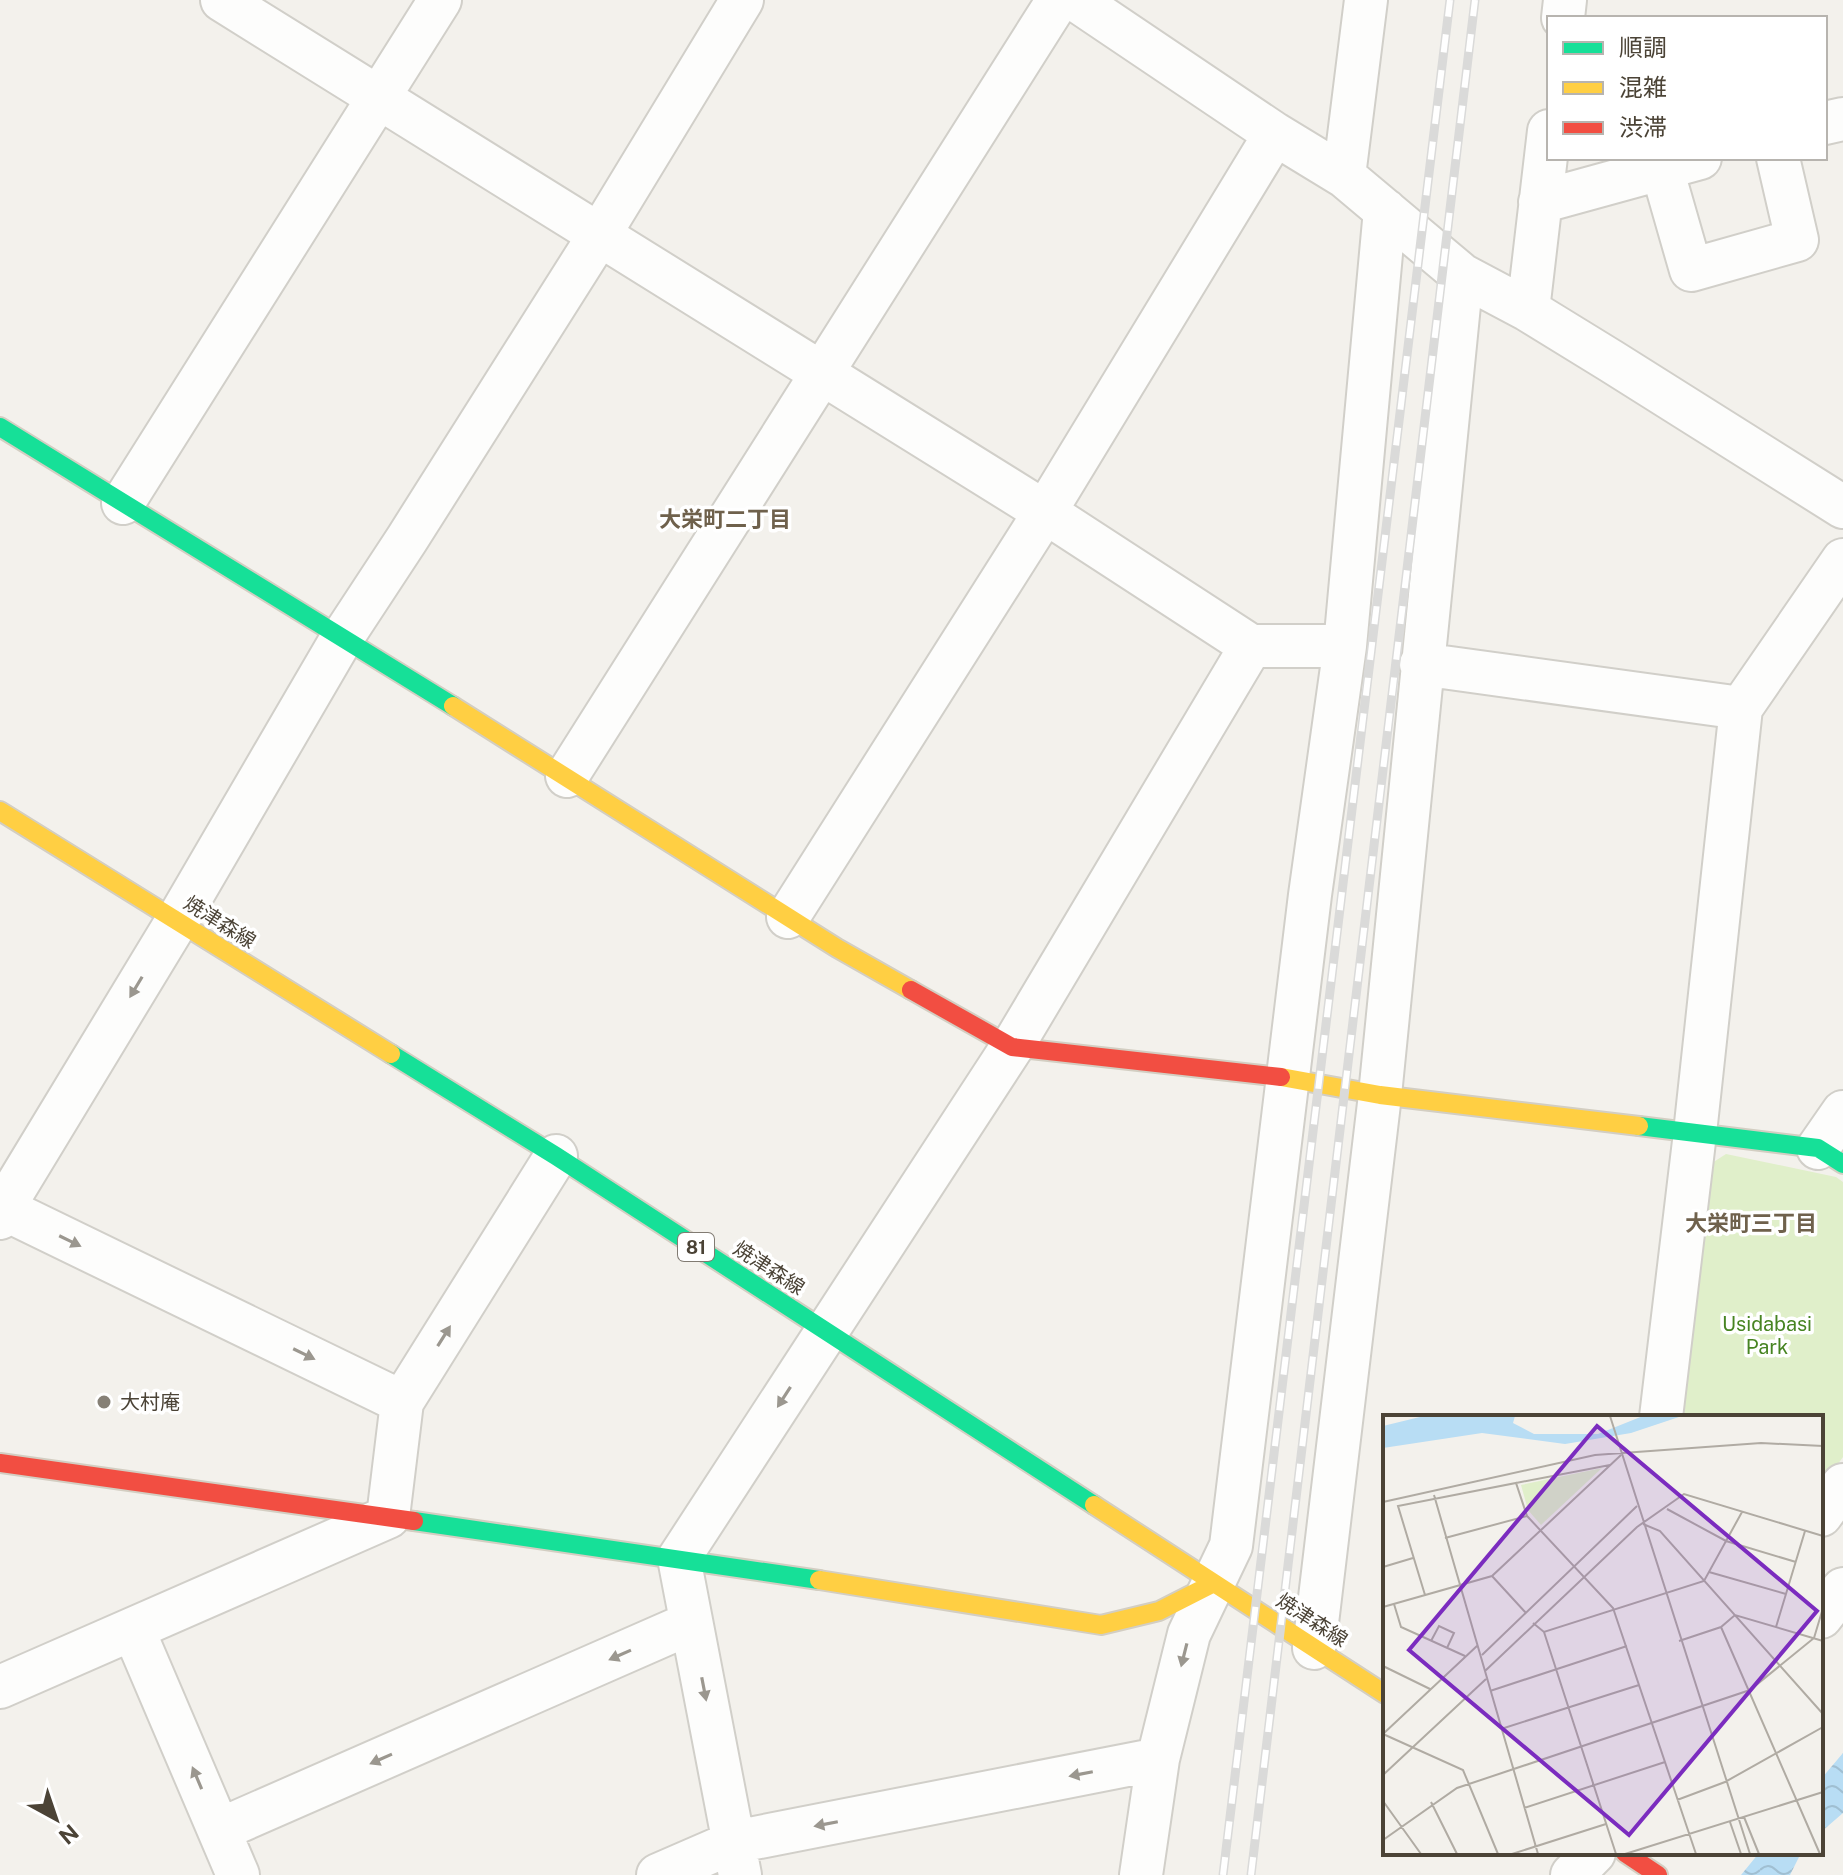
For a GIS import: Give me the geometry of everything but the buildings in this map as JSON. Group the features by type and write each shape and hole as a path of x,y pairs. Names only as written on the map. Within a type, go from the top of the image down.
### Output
{"street":[{"path":"222,0 598,237 1045,512 1251,646 1345,646"},
{"path":"123,503 440,0"},
{"path":"402,1402 1,1211 177,921 342,638 598,237 742,0"},
{"path":"567,776 1058,0"},
{"path":"1076,0 1275,134 1344,176 1462,275 1528,310 1843,507"},
{"path":"1344,176 1366,0"},
{"path":"788,917 1045,512 1275,134"},
{"path":"1528,310 1547,147"},
{"path":"1540,202 1681,163 1691,270 1797,240 1778,160"},
{"path":"1141,1875 1158,1759 1189,1634 1231,1546 1287,1078 1345,646 1385,210"},
{"path":"1314,1648 1380,1095 1462,275"},
{"path":"0,427 567,776 837,948 1012,1047 1287,1078 1380,1095 1695,1133 1831,1156 1843,1112"},
{"path":"1661,1415 1741,708 1843,560"},
{"path":"737,1858 679,1558 1012,1047 1251,646"},
{"path":"1421,664 1741,708"},
{"name":"焼津森線","path":"0,811 556,1156 1383,1693"},
{"path":"388,1517 402,1402 556,1156"},
{"path":"0,1463 679,1558 1101,1625 1159,1611 1214,1583"},
{"path":"1823,1512 1843,1485"},
{"path":"0,1687 388,1517"},
{"path":"1823,1614 1843,1589"},
{"path":"219,1830 691,1623"},
{"path":"133,1629 238,1875"},
{"path":"658,1875 1158,1759"},
{"path":"1572,1875 1592,1855"},
{"path":"1628,1855 1651,1870"}],"green space":[{"name":"Usidabasi Park","path":"1726,1154 1836,1177 1843,1182 1843,1457 1823,1484 1823,1415 1680,1415 1712,1163"}],"water":[{"path":"1843,1753 1843,1813 1823,1830 1823,1777"},
{"path":"1757,1855 1800,1855 1790,1875 1741,1875"}],"railway":[{"path":"1223,1875 1450,0"},
{"path":"1251,1875 1475,0"}],"traffic: fast":[{"path":"0,427 453,706"},
{"path":"391,1054 556,1156 1094,1505"},
{"path":"1639,1126 1818,1148 1843,1164"},
{"path":"414,1521 819,1580"}],"traffic: slow":[{"path":"453,706 837,948 911,990"},
{"path":"0,811 391,1054"},
{"path":"1281,1077 1380,1095 1639,1126"},
{"path":"1094,1505 1383,1693"},
{"path":"819,1580 1101,1625 1159,1611 1214,1583"}],"traffic: jam":[{"path":"911,990 1012,1047 1281,1077"},
{"path":"0,1463 414,1521"},
{"path":"1628,1855 1658,1875"}],"place":[{"name":"大村庵","path":"104,1402"}],"district":[{"name":"大栄町二丁目","path":"725,519"},
{"name":"大栄町三丁目","path":"1751,1223"}]}
